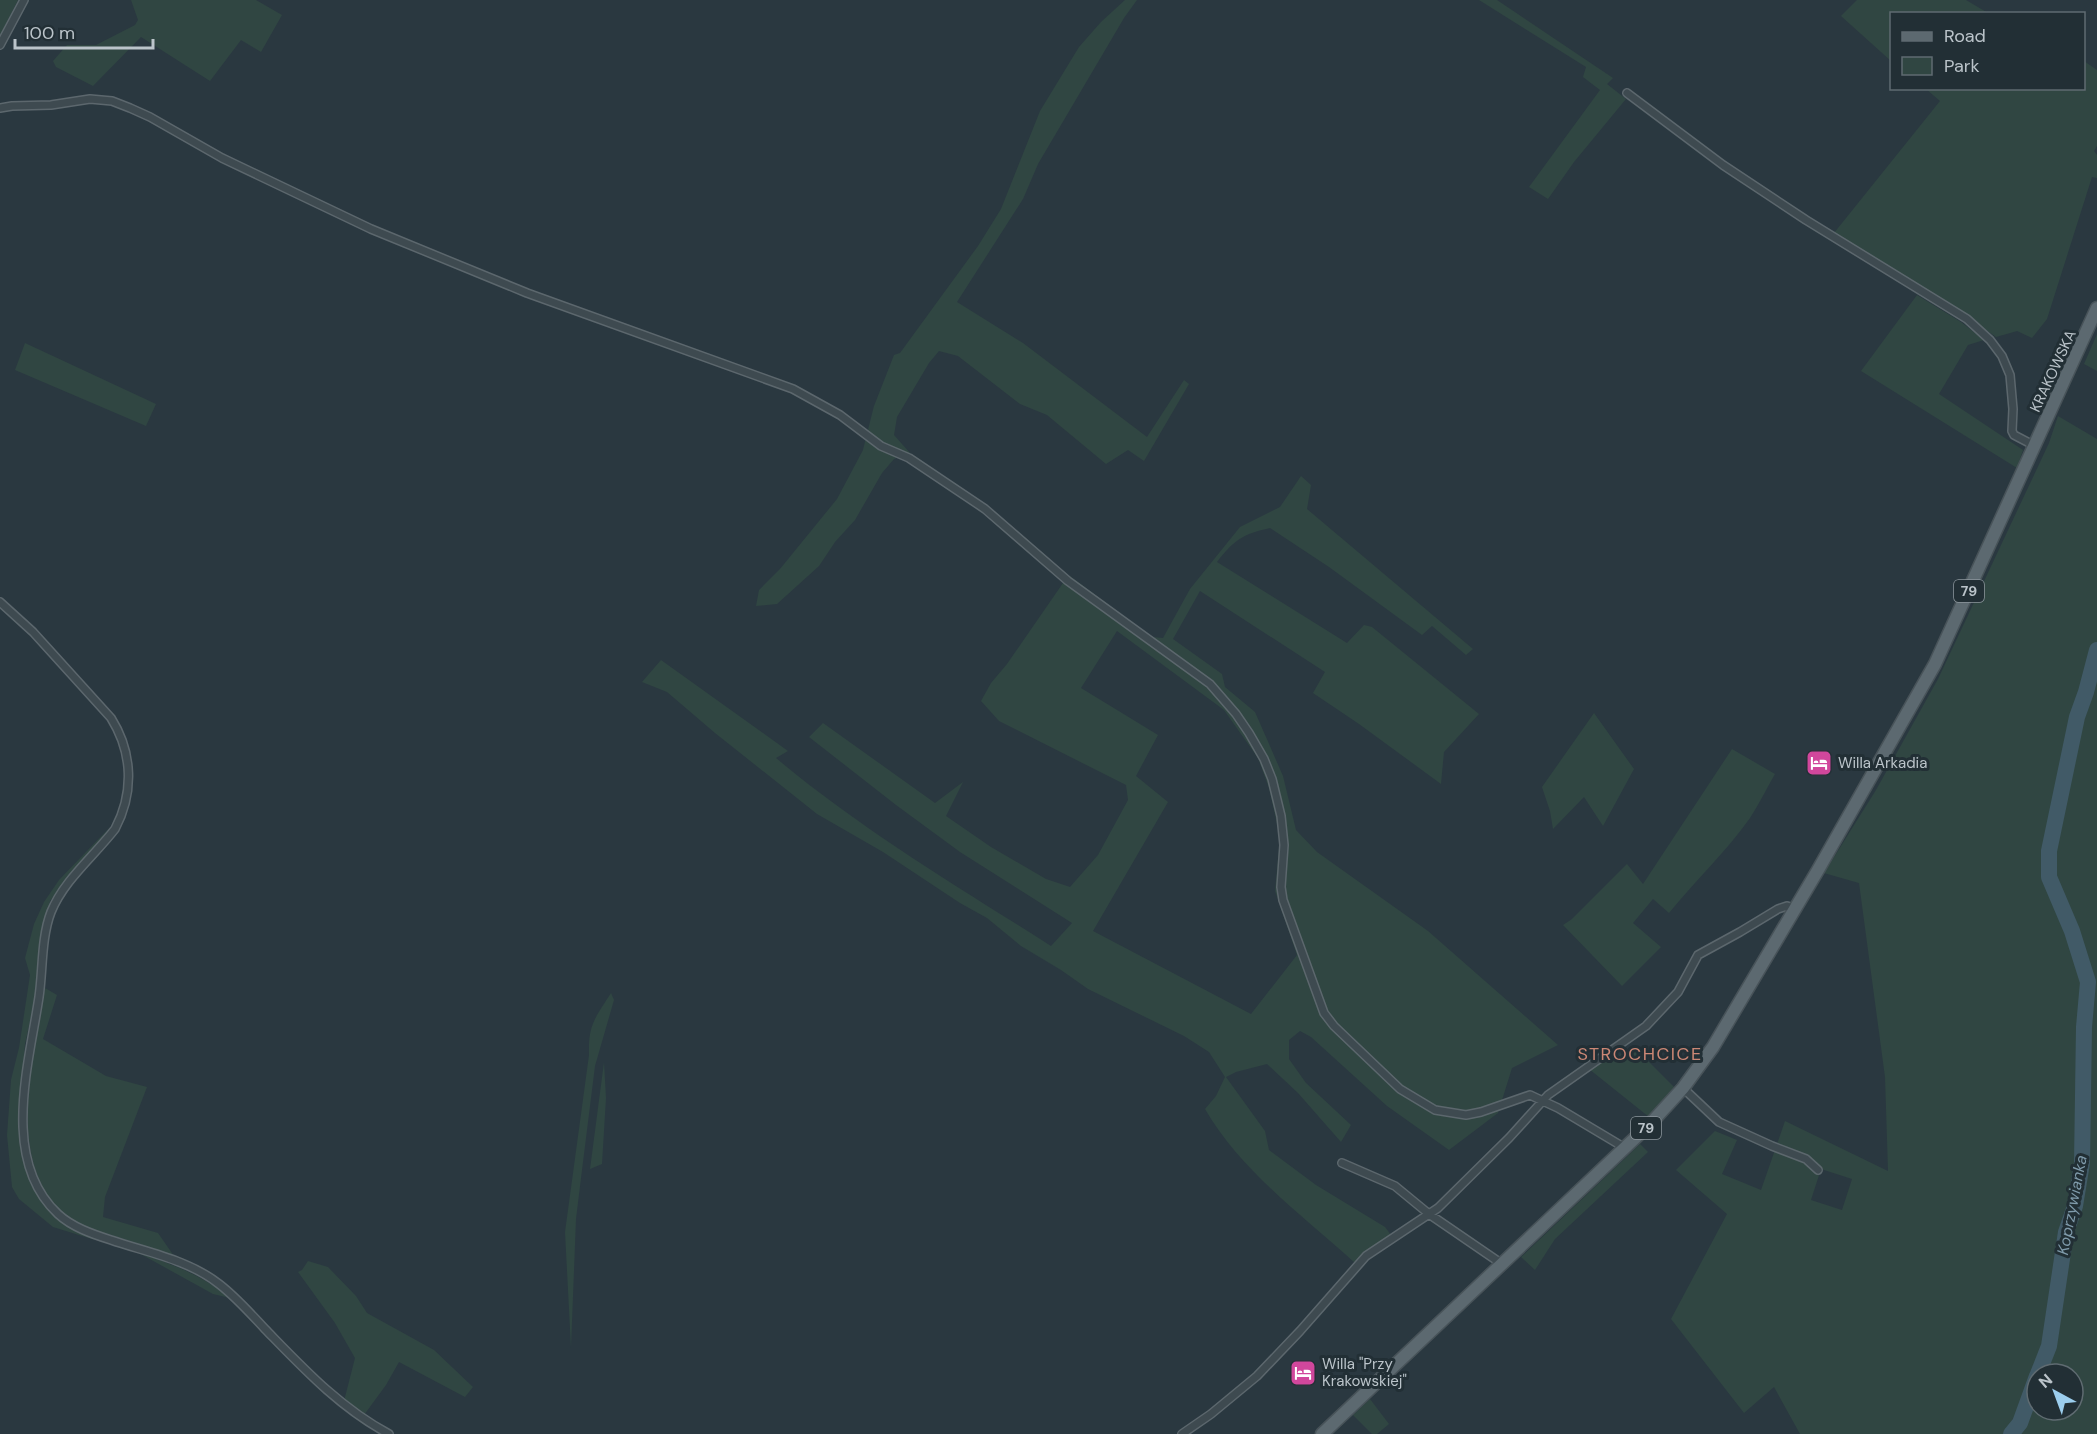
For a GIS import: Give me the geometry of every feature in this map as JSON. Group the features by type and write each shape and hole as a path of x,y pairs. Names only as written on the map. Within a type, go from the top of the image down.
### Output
{"main road":[{"name":"KRAKOWSKA","path":"2035,446 2097,308"},
{"name":"79","path":"1322,1434 1657,1117 1683,1088 1713,1047 1935,664 2035,446"}],"street":[{"path":"0,45 24,0"},
{"path":"1627,93 1724,165 1806,220 1967,319 1990,340 2002,356 2010,375 2012,431 2014,435 2035,446"},
{"path":"0,108 51,105 90,99 112,101 150,117 222,158 371,229 527,293 793,389 840,415 881,446 909,458 985,509 1068,581 1203,678 1236,714 1264,759 1272,779 1283,835 1281,887 1283,900 1318,1001 1334,1026 1400,1089 1435,1110 1448,1114 1474,1114 1526,1095 1543,1100 1625,1148"},
{"path":"0,602 33,632 111,718 121,733 128,759 127,789 121,818 115,830 57,899 46,929 43,970 29,1045 23,1105 23,1136 28,1164 36,1184 46,1202 72,1224 88,1232 178,1262 218,1283 326,1390 348,1409 389,1434"},
{"path":"1182,1434 1211,1414 1257,1376 1366,1256 1438,1208 1543,1100 1646,1026 1678,992 1698,955 1778,909 1787,906 1795,909"},
{"path":"1683,1088 1719,1122 1806,1159 1818,1170"},
{"path":"1341,1163 1395,1186 1430,1214 1502,1264"}],"green space":[{"path":"0,0 18,0 0,36"},
{"path":"131,0 256,0 282,15 261,52 241,40 210,81 141,37 93,86 56,67 53,61 67,45 96,45 135,25 138,20"},
{"path":"1125,0 1137,0 1124,18 1038,164 1023,199 957,302 1023,343 1147,437 1184,380 1189,384 1144,461 1128,450 1106,464 1047,415 1020,404 958,356 939,351 929,363 897,417 894,435 910,453 894,459 882,473 855,520 835,542 819,566 777,604 756,606 759,590 780,569 837,499 863,450 874,406 894,355 900,353 978,246 1001,209 1040,111 1079,47"},
{"path":"1479,0 1497,0 1613,78 1607,84 1626,99 1574,162 1548,199 1529,187 1600,90 1583,77 1586,67"},
{"path":"1857,0 1966,0 1986,12 1890,12 1890,60 1841,16"},
{"path":"2085,62 2097,70 2097,146 2094,151 2097,155 2097,178 2092,177 2047,319 2032,338 2017,331 1996,337 1954,307 1834,233 1940,101 1927,90 2085,90"},
{"path":"1917,295 1961,322 1984,340 1968,345 1939,394 2023,450 2017,468 1861,371"},
{"path":"2097,334 2097,371 2084,364"},
{"path":"25,343 156,404 146,426 15,370"},
{"path":"2058,416 2097,439 2097,1434 1800,1434 1774,1387 1744,1413 1671,1319 1727,1214 1676,1170 1715,1131 1737,1140 1722,1174 1761,1190 1785,1121 1888,1171 1885,1077 1859,883 1824,873 1876,790 1938,679 2049,443","holes":["1821,1169 1852,1179 1842,1210 1811,1200"]},
{"path":"1301,476 1311,485 1307,509 1473,649 1466,655 1432,626 1422,635 1329,567 1270,528 1240,539 1217,562 1347,643 1364,625 1372,627 1479,714 1444,752 1441,784 1313,693 1325,672 1200,591 1173,639 1222,674 1225,687 1255,712 1283,776 1296,830 1317,852 1428,931 1558,1045 1512,1068 1498,1113 1449,1150 1387,1106 1311,1037 1300,1031 1289,1040 1289,1059 1306,1083 1351,1125 1341,1142 1298,1093 1267,1064 1226,1077 1265,1131 1269,1150 1316,1185 1385,1227 1391,1235 1355,1263 1254,1172 1220,1131 1205,1109 1216,1096 1225,1077 1209,1052 1184,1036 1088,989 1021,946 987,918 960,903 883,852 817,814 667,692 642,682 661,660 788,751 776,758 842,809 1051,946 1072,923 960,852 809,737 823,723 935,803 963,782 946,816 991,847 1046,879 1070,887 1098,855 1128,800 1126,785 999,721 981,701 991,683 1070,576 1152,637 1163,638 1190,589 1240,527 1280,507","holes":["1117,631 1224,710 1258,758 1269,788 1280,837 1275,891 1297,955 1251,1014 1093,931 1168,802 1136,776 1158,735 1081,688"]},
{"path":"1594,713 1634,769 1603,826 1584,797 1553,829 1542,787"},
{"path":"1732,749 1775,774 1741,831 1669,913 1653,899 1633,923 1661,947 1622,986 1563,925 1572,919 1627,864 1643,884"},
{"path":"112,825 50,901 43,929 34,1003 25,1044 20,1108 20,1138 26,1168 36,1192 59,1219 95,1240 53,1227 19,1199 12,1187 7,1135 11,1080 19,1048 30,975 25,958 34,924 44,902 59,880"},
{"path":"45,988 57,995 43,1039 106,1076 147,1087 105,1197 103,1217 158,1233 174,1256 86,1228 59,1209 41,1184 31,1154 28,1120 33,1050"},
{"path":"611,993 614,1000 595,1066 576,1219 571,1348 565,1232 591,1029"},
{"path":"1633,1046 1674,1087 1649,1117 1584,1065 1611,1047 1618,1056"},
{"path":"604,1062 606,1098 602,1164 590,1169"},
{"path":"1640,1144 1648,1152 1555,1239 1535,1270 1521,1257"},
{"path":"137,1252 196,1276 230,1298 213,1294"},
{"path":"308,1261 328,1267 356,1296 367,1313 434,1350 473,1387 465,1397 399,1362 386,1385 364,1415 344,1401 355,1358 335,1323 298,1272"},
{"path":"1370,1399 1389,1424 1377,1434 1372,1434 1353,1415"}],"waterway":[{"name":"Koprzywianka","path":"2043,1362 2049,1346 2066,1232 2075,1206 2082,1163 2084,1027 2088,982 2072,931 2049,877 2049,851 2077,717 2097,650"},
{"name":"Koprzywianka","path":"2011,1434 2020,1423 2025,1409"}],"place":[{"name":"Willa Arkadia","path":"1819,763"},
{"name":"Willa \"Przy Krakowskiej\"","path":"1303,1373"}],"district":[{"name":"STROCHCICE","path":"1640,1054"}]}
